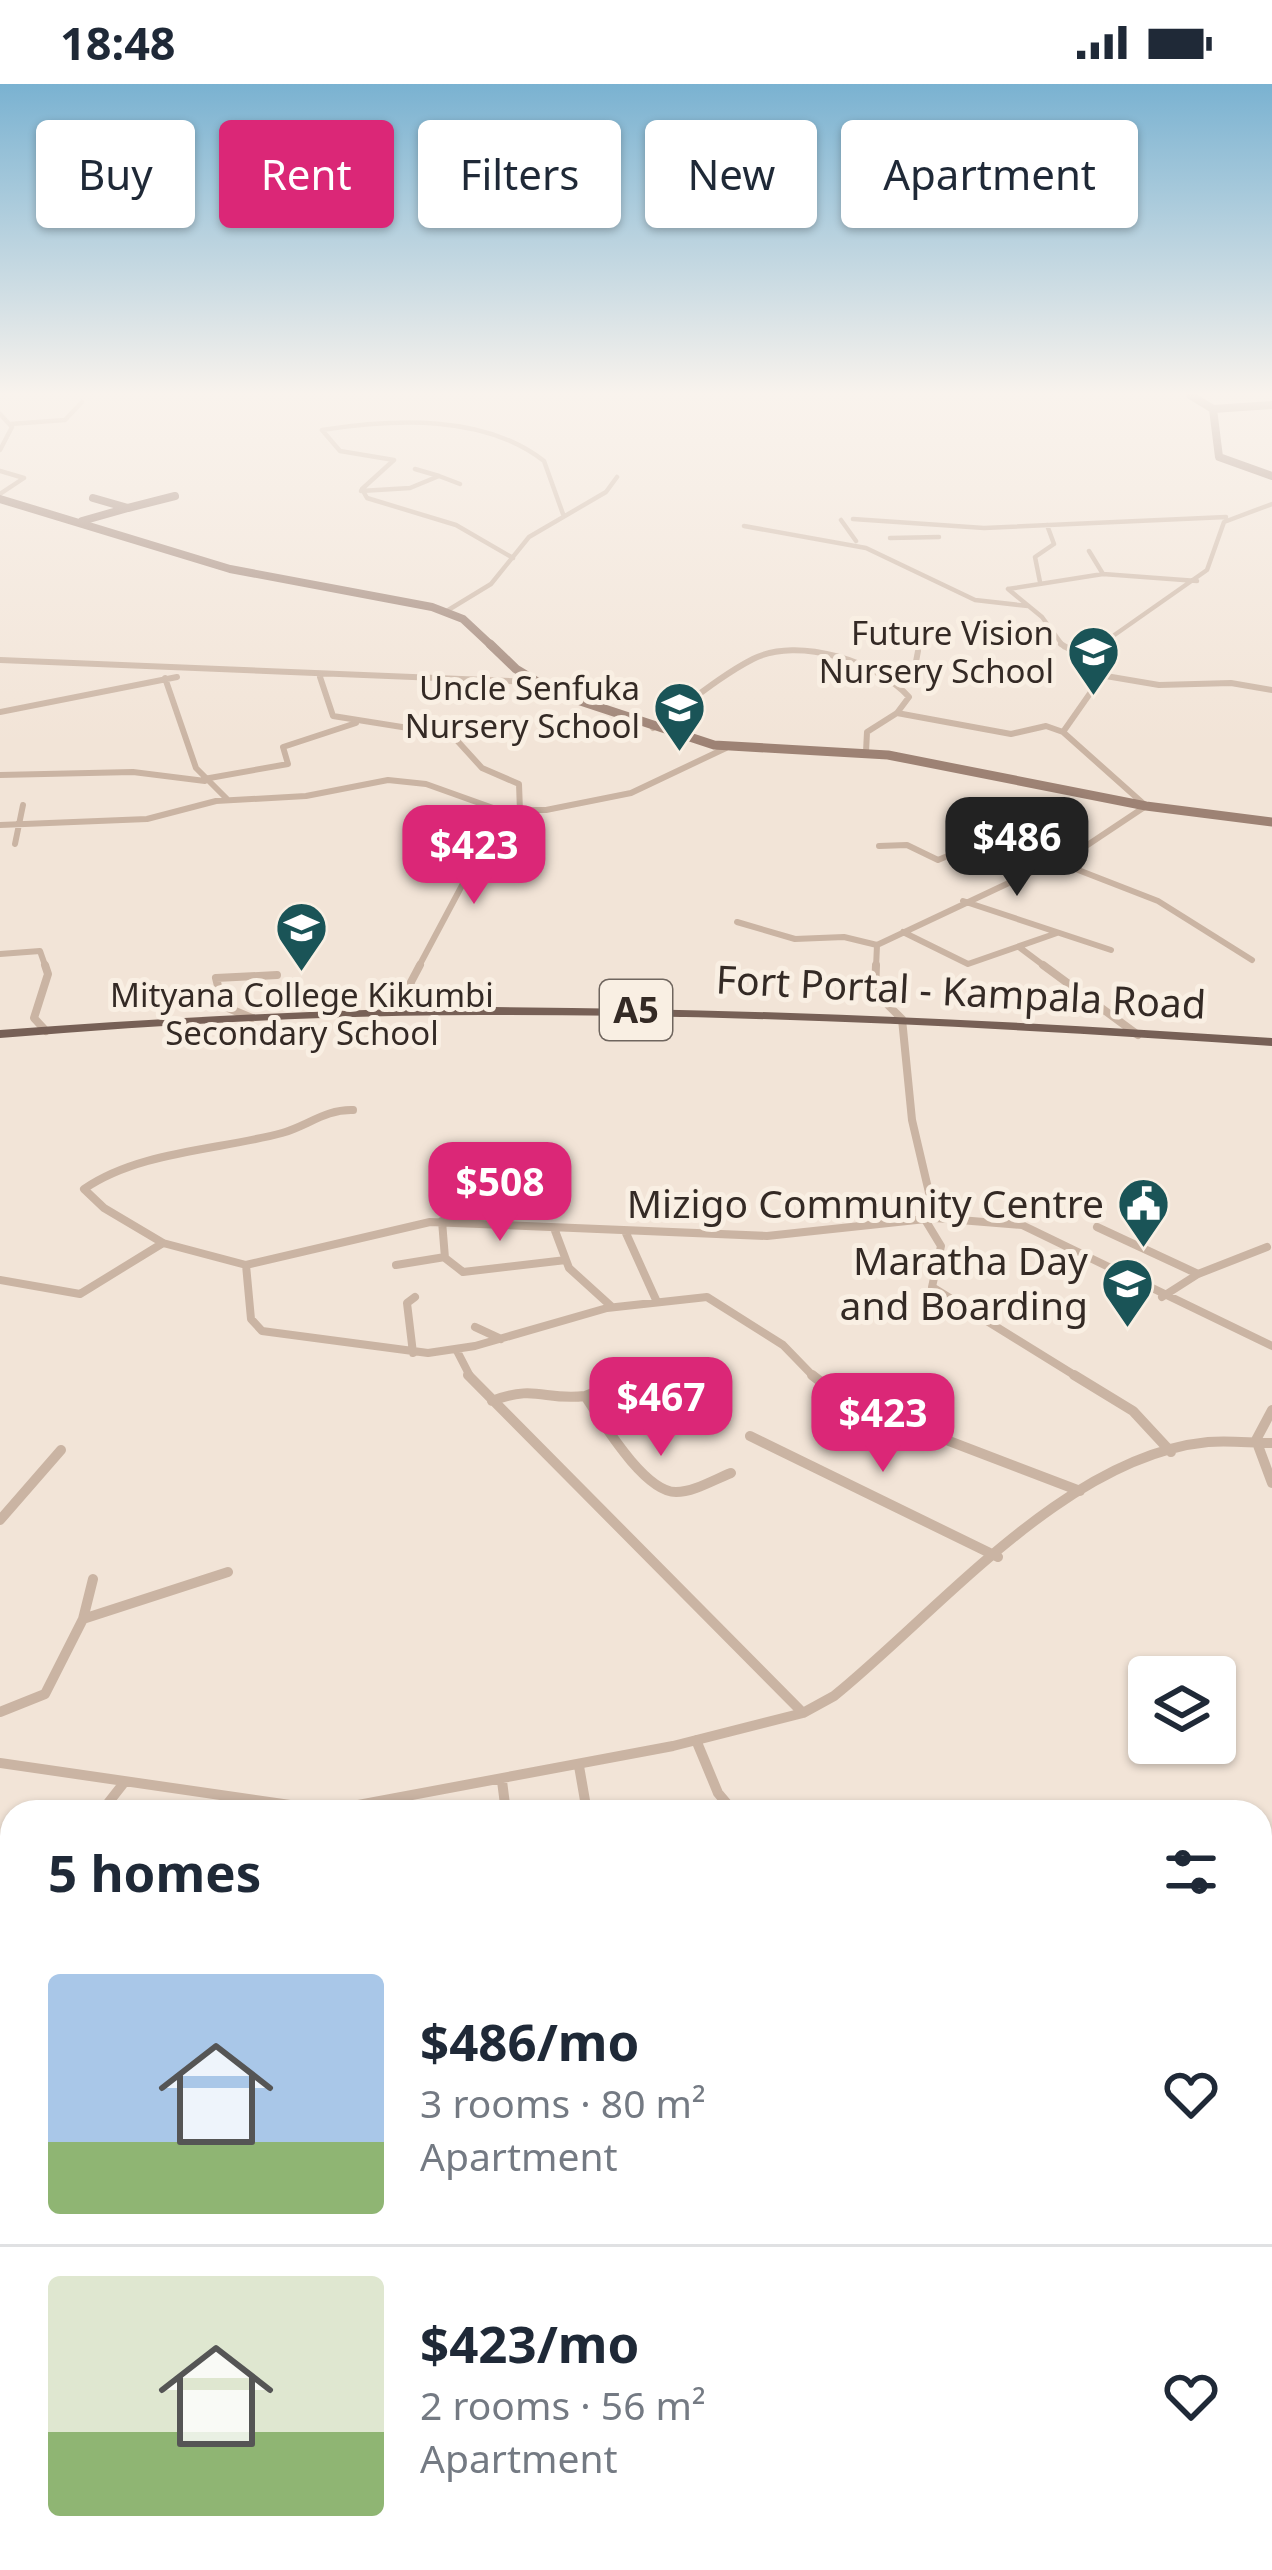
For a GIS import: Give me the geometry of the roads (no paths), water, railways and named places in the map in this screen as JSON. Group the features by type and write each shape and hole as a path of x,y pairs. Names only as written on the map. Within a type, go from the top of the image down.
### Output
{"main road":[{"name":"Fort Portal - Kampala Road","path":"0,1034 408,1011 751,1012 1272,1042"}],"street":[{"path":"48,511 230,569 406,600 446,612 475,628 534,682"},
{"path":"82,521 117,511"},
{"path":"402,511 479,535 513,558"},
{"path":"446,612 491,584 529,537 569,511"},
{"path":"853,519 892,524 1047,525 1226,517 1249,511"},
{"path":"1063,732 1091,692 1113,636 1207,570 1214,534 1226,517"},
{"path":"841,520 850,537 866,548 980,601 1028,607"},
{"path":"878,553 890,538 892,524"},
{"path":"1040,582 1035,557 1054,544 1047,525"},
{"path":"744,526 866,548"},
{"path":"890,538 939,538"},
{"path":"1089,551 1103,574"},
{"path":"1197,580 1103,574 1008,589 1062,646 1096,670 1157,685 1252,683 1272,690"},
{"path":"653,728 756,657 776,652 833,656 899,681 909,697 897,713 867,732 866,752"},
{"path":"899,681 914,672 918,652"},
{"path":"0,660 200,673 320,677 381,673 534,682 653,728 726,748 866,752 1146,806 1272,822"},
{"path":"0,712 200,673"},
{"path":"320,677 332,715 452,735 482,768 518,784 520,811"},
{"path":"165,678 189,752 205,780 227,800"},
{"path":"897,713 1011,734 1046,726 1063,732 1146,806"},
{"path":"0,775 133,772 205,780 288,764 283,747 366,721"},
{"path":"0,825 148,819 227,800 306,796 400,780 482,806 535,811 632,793 726,748"},
{"path":"15,844 23,805"},
{"path":"736,922 795,940 844,937 877,945 1054,862 1146,806"},
{"path":"408,1011 411,982 475,861 535,811"},
{"path":"878,846 907,845 938,860 988,839 1158,902 1252,960"},
{"path":"963,901 1111,950"},
{"path":"903,932 964,964 1057,932"},
{"path":"877,945 875,992 902,1019 901,1043 923,1181 941,1246 932,1287 1133,1411 1171,1452"},
{"path":"1019,947 1138,1034"},
{"path":"0,954 40,951 47,974 34,1018 46,1031"},
{"path":"252,1018 224,1006 216,978 277,975"},
{"path":"353,1110 335,1108 292,1130 124,1168 84,1189 104,1208 163,1243 246,1265 396,1226 442,1221 767,1236 930,1218 1022,1226 1272,1346"},
{"path":"442,1221 445,1257 463,1272 566,1260"},
{"path":"1097,1227 1198,1274"},
{"path":"554,1228 578,1279 612,1307"},
{"path":"625,1231 657,1302"},
{"path":"0,1280 80,1294 163,1243"},
{"path":"1162,1297 1198,1274 1267,1247"},
{"path":"396,1265 445,1257"},
{"path":"246,1265 251,1319 262,1331 413,1353 501,1339 612,1307 714,1300 783,1345 829,1392 847,1402 1080,1491"},
{"path":"413,1353 406,1316 407,1303 415,1297"},
{"path":"475,1327 501,1339"},
{"path":"456,1349 457,1361 492,1401 802,1713"},
{"path":"492,1401 526,1388 562,1399 602,1390"},
{"path":"584,1396 637,1467 662,1490 678,1492 731,1473"},
{"path":"1272,1410 1256,1440 1272,1483"},
{"path":"750,1436 998,1557"},
{"path":"413,1800 802,1713 862,1676 998,1557 1102,1476 1171,1452 1256,1440 1272,1443"},
{"path":"0,1520 61,1450"},
{"path":"83,1619 228,1572"},
{"path":"0,1712 45,1694 83,1619 93,1579"},
{"path":"696,1740 724,1800"},
{"path":"0,1763 250,1800"},
{"path":"579,1766 585,1800"},
{"path":"502,1781 504,1800"},
{"path":"110,1800 123,1784"}],"place":[{"name":"Future Vision Nursery School","path":"1093,698"},
{"name":"Uncle Senfuka Nursery School","path":"679,753"},
{"name":"Mityana College Kikumbi Secondary School","path":"302,974"},
{"name":"Mizigo Community Centre","path":"1143,1250"},
{"name":"Maratha Day and Boarding","path":"1127,1329"}]}
